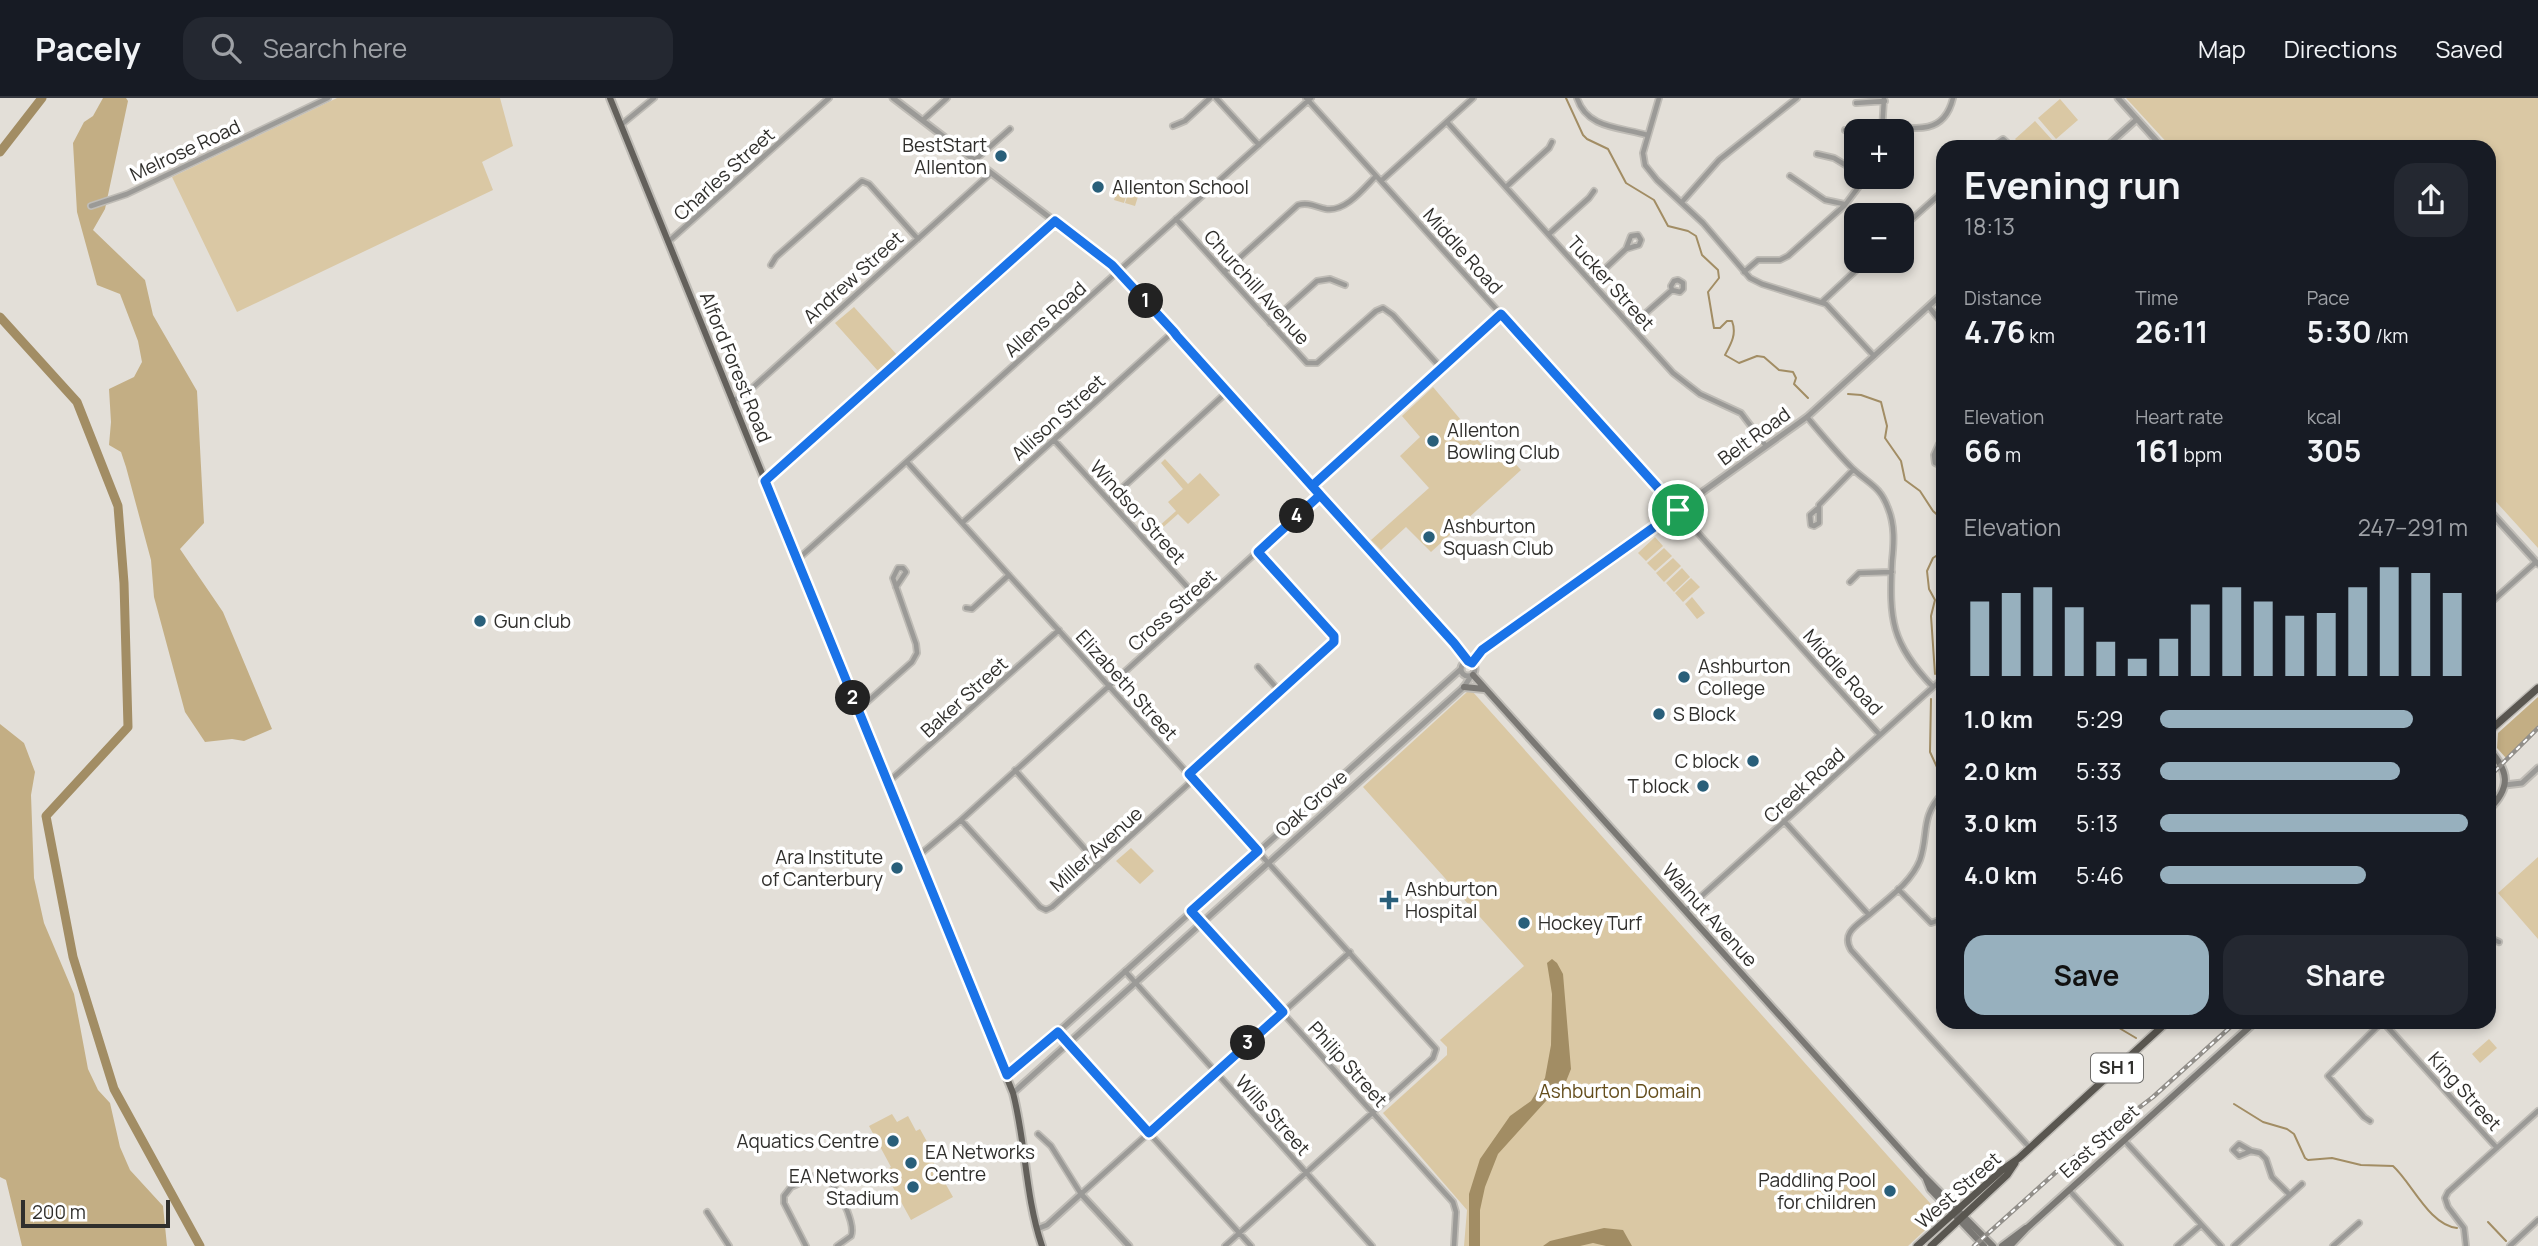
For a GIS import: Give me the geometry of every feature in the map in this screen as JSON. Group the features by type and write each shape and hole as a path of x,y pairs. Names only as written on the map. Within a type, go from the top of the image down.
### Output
{"highway":[{"path":"2496,725 2538,688"},
{"name":"West Street","path":"1917,1246 2020,1157 2160,1029"},
{"name":"West Street","path":"1931,1246 2007,1175 2020,1157"}],"main road":[{"name":"Alford Forest Road","path":"610,98 1007,1075 1018,1114 1031,1206 1042,1246"},
{"name":"Walnut Avenue","path":"1472,675 1923,1175 1993,1246"},
{"path":"1464,687 1484,689"},
{"path":"2496,757 2502,764 2505,777 2505,785 2496,801"},
{"name":"East Street","path":"2010,1246 2069,1189 2247,1029"},
{"name":"Walnut Avenue","path":"1963,1218 1984,1246"},
{"name":"East Street","path":"2002,1246 2027,1228"}],"street":[{"name":"Melrose Road","path":"91,206 127,194 328,98"},
{"path":"621,125 654,98"},
{"name":"Charles Street","path":"668,242 829,98"},
{"path":"894,98 1119,272 1476,668 1472,675 1464,675 1462,665 1470,662"},
{"path":"923,120 947,98"},
{"path":"1173,126 1185,121 1210,98"},
{"path":"1216,98 1259,145"},
{"path":"1381,181 1473,98"},
{"path":"1577,98 1583,112 1592,120 1647,135"},
{"path":"1659,98 1643,153 1645,165 1745,272 1762,284 1822,302 1830,307 1874,356"},
{"path":"1682,202 1719,160 1797,98"},
{"path":"1914,129 1931,126 1946,115 1953,98"},
{"path":"2118,98 2156,140"},
{"name":"Allens Road","path":"797,560 1309,99"},
{"name":"Middle Road","path":"1309,99 1880,735"},
{"path":"1856,103 1885,100 1884,119"},
{"path":"2114,140 2137,119"},
{"name":"Tucker Street","path":"1447,122 1685,384 1741,413 1766,446"},
{"path":"975,160 1010,130"},
{"path":"1506,187 1549,148 1552,142"},
{"path":"1817,154 1844,165"},
{"name":"Andrew Street","path":"733,401 750,390 991,173"},
{"path":"1224,272 1298,205 1334,209 1347,203 1377,176"},
{"path":"1790,176 1825,200 1844,205"},
{"path":"771,265 776,257 863,181 867,182 918,239"},
{"path":"1549,234 1594,191"},
{"path":"1914,217 1936,197"},
{"path":"1745,272 1758,260 1780,260 1788,256 1844,206"},
{"name":"Churchill Avenue","path":"1177,219 1305,361 1314,364 1376,311 1385,309 1442,369"},
{"path":"765,481 1055,221"},
{"path":"1591,282 1626,249"},
{"path":"1822,302 1853,273"},
{"path":"1270,323 1317,281 1330,279 1345,285"},
{"path":"1631,326 1672,290"},
{"name":"Belt Road","path":"1470,662 1482,650 1807,418 1936,300"},
{"path":"1928,307 1936,316"},
{"path":"1312,486 1501,314"},
{"name":"Allison Street","path":"962,523 1174,332"},
{"path":"1109,500 1228,392"},
{"path":"1807,418 1853,470 1875,485 1888,507 1894,534 1891,604 1894,628 1906,656 1933,687"},
{"name":"Windsor Street","path":"1054,440 1201,602"},
{"name":"Elizabeth Street","path":"907,462 1434,1046 1436,1054 1373,1112"},
{"path":"1817,509 1853,470"},
{"name":"Cross Street","path":"917,856 961,820 1320,495"},
{"path":"2496,518 2537,563 2496,598"},
{"path":"1189,774 1332,645 1334,638 1258,552"},
{"path":"1850,582 1859,573 1892,572"},
{"path":"966,608 972,609 1009,575"},
{"path":"858,710 908,666 917,653 896,587"},
{"name":"Baker Street","path":"887,783 1059,630"},
{"path":"1258,667 1280,692"},
{"name":"Oak Grove","path":"1007,1075 1461,669"},
{"name":"Oak Grove","path":"1013,1093 1464,687 1472,675"},
{"name":"Creek Road","path":"1685,911 1936,684"},
{"path":"2505,785 2518,785 2538,768"},
{"path":"1015,771 1099,865"},
{"name":"Miller Avenue","path":"961,820 1043,909 1052,907 1194,779"},
{"path":"1936,802 1926,820 1919,863 1910,877 1848,934 1847,942 1851,950 2030,1148"},
{"path":"1784,821 1869,915"},
{"path":"1898,889 1931,923 1936,921"},
{"name":"Philip Street","path":"1191,911 1453,1202 1456,1212 1454,1246"},
{"path":"1037,1229 1047,1225 1350,952"},
{"name":"Wills Street","path":"1125,971 1372,1246"},
{"path":"2370,1121 2329,1079 2329,1072 2375,1029"},
{"name":"King Street","path":"2388,1029 2497,1148"},
{"path":"1058,1032 1251,1246"},
{"path":"2465,1246 2464,1228 2445,1199 2448,1192 2538,1111"},
{"path":"1225,1246 1373,1112"},
{"path":"1038,1135 1051,1146 1082,1194 1129,1246"},
{"path":"2124,1140 2221,1246"},
{"path":"2251,1151 2260,1153 2266,1159 2272,1177 2290,1195"},
{"path":"803,1245 784,1203 784,1196 791,1187 819,1174 830,1180 853,1223 851,1236 836,1246"},
{"path":"2234,1246 2302,1184"},
{"path":"2069,1189 2120,1246"},
{"path":"707,1212 729,1246"},
{"path":"2510,1246 2538,1220"},
{"path":"2333,1246 2359,1223"},
{"path":"2177,1246 2201,1225"}],"green space":[{"path":"337,98 500,98 513,146 482,162 493,190 237,312 172,177"},
{"path":"2126,98 2538,98 2538,548 2496,502 2496,140 2165,140"},
{"path":"2060,99 2078,120 2056,139 2038,118"},
{"path":"2035,121 2052,140 2016,140"},
{"path":"1120,181 1130,184 1124,203 1114,200"},
{"path":"1131,184 1141,187 1135,206 1125,203"},
{"path":"854,307 898,356 878,371 835,323"},
{"path":"1433,387 1488,452 1498,445 1521,470 1431,552 1406,527 1381,550 1371,540 1429,488 1400,456 1420,437 1402,416"},
{"path":"1165,459 1188,484 1200,473 1220,495 1188,524 1178,514 1151,538 1149,535 1176,511 1168,502 1183,489 1161,463"},
{"path":"1655,537 1663,546 1646,561 1638,553"},
{"path":"1664,548 1672,556 1655,571 1647,563"},
{"path":"1673,558 1681,566 1664,582 1656,573"},
{"path":"1682,568 1690,577 1674,592 1666,583"},
{"path":"1691,578 1700,587 1683,602 1675,593"},
{"path":"1692,597 1705,613 1697,619 1685,604"},
{"name":"Ashburton Domain","path":"1468,691 1472,691 1938,1212 1937,1219 1908,1246 1464,1246 1467,1210 1383,1113 1447,1055 1447,1047 1440,1040 1524,966 1363,787"},
{"path":"1131,848 1154,871 1140,884 1116,861"},
{"path":"2538,857 2538,939 2498,893"},
{"path":"2489,1039 2497,1048 2480,1063 2472,1054"},
{"name":"EA Networks Centre","path":"892,1114 897,1122 908,1116 916,1131 920,1129 935,1156 931,1158 953,1197 911,1220 884,1171 891,1167 869,1126"}],"shaded area":[{"path":"103,98 126,98 128,101 105,209 93,230 145,280 153,315 197,391 204,523 180,549 223,612 272,729 244,741 232,739 205,742 185,712 154,597 151,560 126,467 121,452 109,445 109,389 134,377 142,362 138,341 120,294 97,285 77,212 73,143 84,122 93,116"},
{"path":"2538,697 2538,726 2506,758 2497,748 2498,733"},
{"path":"0,724 24,743 35,772 31,795 34,878 44,923 74,994 88,1069 98,1090 110,1103 120,1147 130,1170 163,1206 167,1246 22,1246 6,1180 0,1177"},
{"path":"1552,959 1563,974 1571,1069 1561,1094 1546,1101 1498,1154 1485,1187 1480,1210 1480,1246 1469,1246 1469,1194 1480,1159 1510,1116 1531,1101 1545,1078 1551,1045 1552,994 1547,963"},
{"path":"1604,1228 1623,1230 1632,1246 1593,1243 1580,1246 1543,1246 1550,1241"}],"waterway":[{"path":"0,152 42,98"},
{"path":"1566,98 1583,135 1608,149 1626,183 1654,200 1668,226 1696,236 1702,255 1718,270 1719,278 1708,292 1714,328 1720,328 1727,321 1732,321 1733,339 1725,355 1739,363 1757,356 1764,357 1779,370 1793,372 1796,378 1794,384 1808,398"},
{"path":"0,317 77,402 118,506 124,583 128,727 46,816 73,957 114,1089 200,1246"},
{"path":"1848,394 1881,402 1887,426 1885,438 1901,461 1905,480 1920,491 1936,514"},
{"path":"1935,674 1931,616 1935,600 1929,589 1927,571 1936,556"},
{"path":"1931,699 1930,752 1936,765"},
{"path":"2121,1029 2136,1038"},
{"path":"2234,1104 2263,1122 2287,1129 2294,1134 2308,1160 2332,1158 2361,1165 2393,1166 2429,1212 2447,1225 2457,1228"},
{"path":"2488,1222 2506,1241"}],"railway":[{"path":"2496,770 2538,728"},
{"path":"1974,1246 2064,1165 2153,1097 2228,1029"}],"place":[{"name":"BestStart Allenton","path":"1001,156"},
{"name":"Allenton School","path":"1098,187"},
{"name":"Allenton Bowling Club","path":"1433,441"},
{"name":"Ashburton Squash Club","path":"1429,537"},
{"name":"Gun club","path":"480,621"},
{"name":"Ashburton College","path":"1684,677"},
{"name":"S Block","path":"1659,714"},
{"name":"C block","path":"1753,761"},
{"name":"T block","path":"1703,786"},
{"name":"Ara Institute of Canterbury","path":"897,868"},
{"name":"Ashburton Hospital","path":"1389,900"},
{"name":"Hockey Turf","path":"1524,923"},
{"name":"Aquatics Centre","path":"893,1141"},
{"name":"EA Networks Centre","path":"911,1163"},
{"name":"EA Networks Stadium","path":"913,1187"},
{"name":"Paddling Pool for children","path":"1890,1191"}],"route":[{"path":"1678,510 1482,650 1472,663 1468,661 1463,653 1320,495 1316,491 1174,332 1119,272 1055,221 765,481 1007,1075 1058,1032 1149,1133 1283,1012 1191,911 1258,851 1189,774 1334,642 1334,636 1258,552 1320,495 1312,486 1501,314 1678,510"}]}
